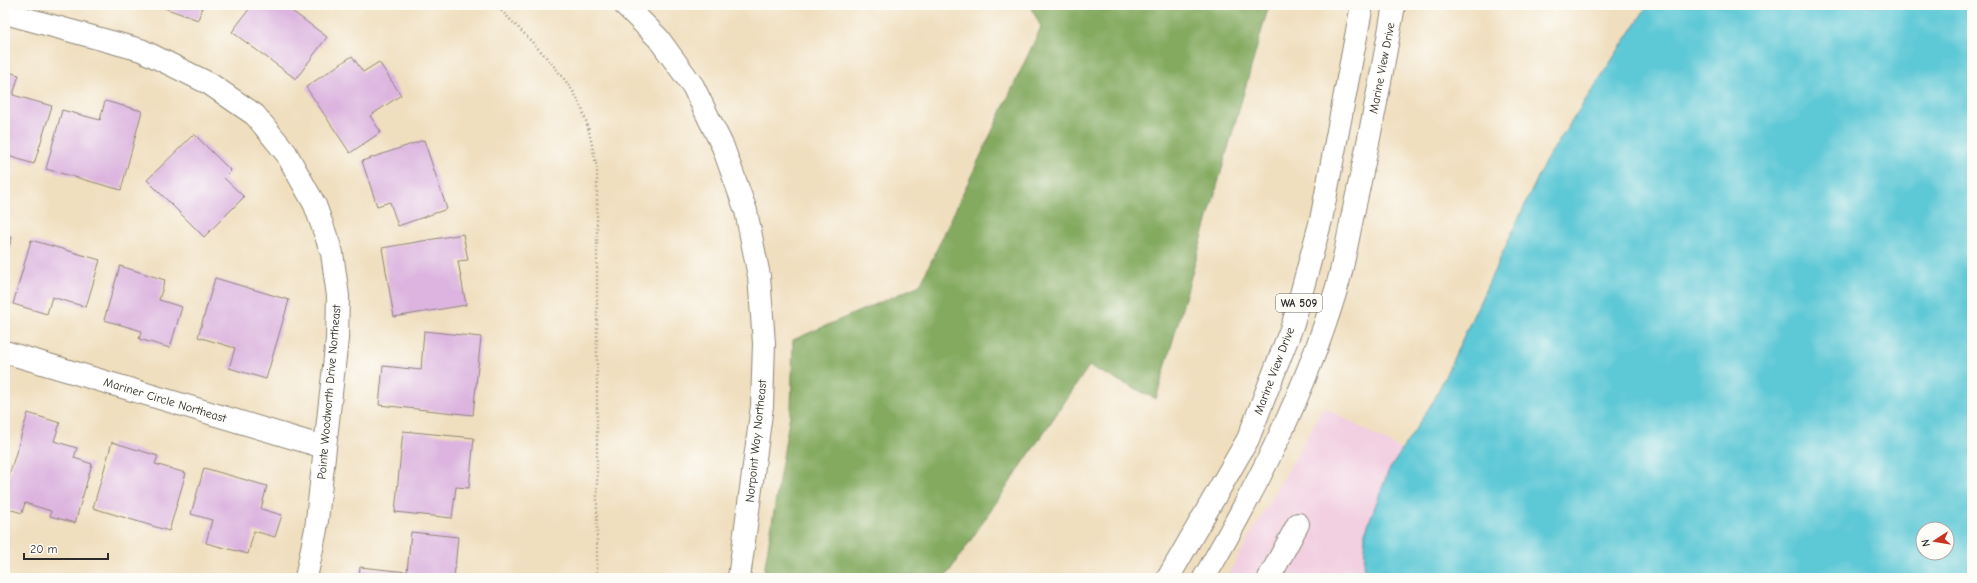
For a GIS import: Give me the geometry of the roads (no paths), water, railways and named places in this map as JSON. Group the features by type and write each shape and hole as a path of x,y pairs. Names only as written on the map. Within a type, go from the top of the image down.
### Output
{"main road":[{"name":"Norpoint Way Northeast","path":"625,5 658,38 693,86 723,147 746,210 759,276 764,343 762,406 739,578"},
{"name":"Marine View Drive","path":"1168,578 1248,439 1293,324 1321,220 1362,5"},
{"name":"Marine View Drive","path":"1204,578 1253,492 1286,424 1310,367 1337,289 1360,183 1394,5"},
{"name":"Pointe Woodworth Drive Northeast","path":"5,13 141,50 210,84 255,115 286,153 315,205 332,253 338,296 337,339 316,529 306,578"},
{"name":"Mariner Circle Northeast","path":"5,352 324,447"},
{"path":"1269,578 1298,524"}],"water":[{"path":"1648,5 1972,5 1972,578 1364,578 1365,533 1388,472 1434,400 1545,162"}]}
